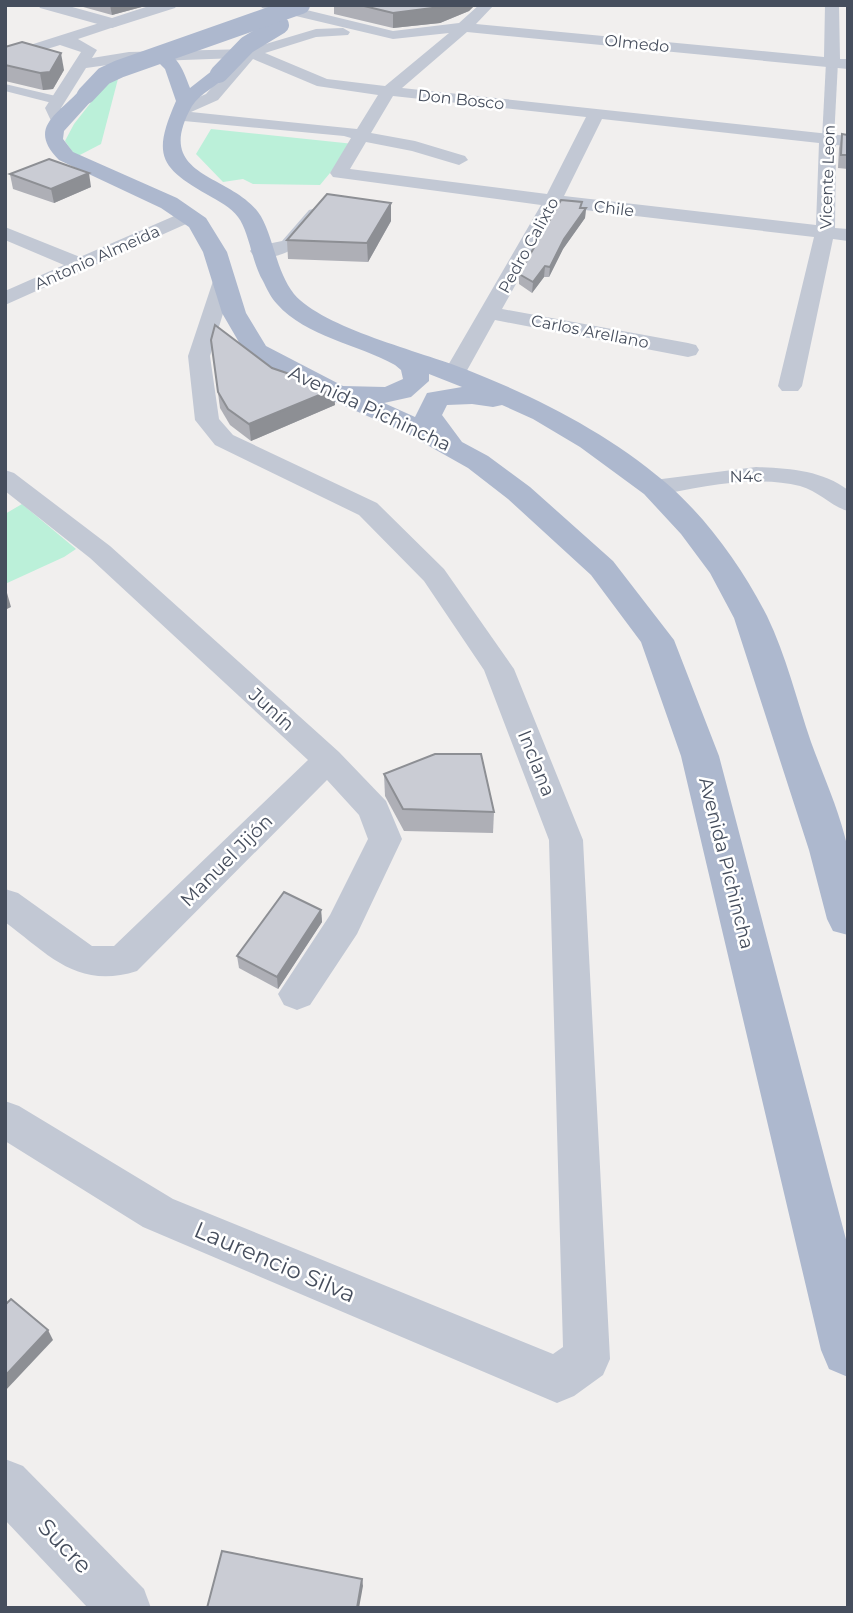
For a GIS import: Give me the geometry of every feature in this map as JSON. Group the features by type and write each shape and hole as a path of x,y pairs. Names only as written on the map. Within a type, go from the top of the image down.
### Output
{"main road":[{"path":"59,121 75,109 104,76 301,5"},
{"path":"181,113 261,35 328,5"},
{"path":"160,55 173,67 181,113 172,147 174,158 188,176 232,200 249,215 260,251 286,300 312,320 410,362 417,371 416,381 403,393 362,394 324,387"},
{"name":"Avenida Pichincha","path":"59,121 52,136 55,145 66,156 169,203 204,231 215,252 234,313 256,351 324,387 450,444 519,493 603,568 657,640 700,756 848,1350"},
{"path":"94,169 144,166 174,158"},
{"path":"386,351 454,374 543,413 628,467 654,488 692,527 725,571 751,618 838,853 848,919"},
{"path":"450,444 428,415 436,399 453,395 475,395 543,413"}],"street":[{"path":"46,5 79,9 160,55"},
{"path":"59,121 53,108 56,100 90,50 169,5"},
{"path":"360,136 388,91 487,5"},
{"name":"Vicente Leon","path":"790,386 825,233 828,139 840,63 832,5"},
{"name":"Olmedo","path":"274,6 384,34 460,31 840,63"},
{"path":"181,113 212,97 251,53 295,38 330,31 436,51"},
{"path":"5,58 57,40 118,33"},
{"path":"57,40 76,43 90,50"},
{"name":"Don Bosco","path":"80,64 160,55 251,53 323,83 848,141"},
{"path":"5,87 56,100"},
{"path":"181,113 349,140 360,136 415,146 459,160"},
{"name":"Pedro Calixto","path":"454,374 553,201 596,114"},
{"name":"Chile","path":"360,136 339,173 848,235"},
{"path":"260,251 288,246 327,199"},
{"name":"Antonio Almeida","path":"5,299 188,216"},
{"path":"5,233 79,264"},
{"name":"Inclana","path":"223,281 198,356 207,420 224,440 368,509 434,575 499,669 566,840 587,1359 557,1379"},
{"name":"Carlos Arellano","path":"491,313 688,349"},
{"name":"N4c","path":"654,488 715,477 774,476 809,480 843,497"},
{"name":"Junín","path":"11,489 100,552 328,760 374,810 386,839 344,924 297,993"},
{"name":"Manuel Jijón","path":"5,903 83,960 104,963 124,960 328,760"},
{"name":"Laurencio Silva","path":"5,1119 158,1213 557,1379"},
{"name":"Sucre","path":"5,1484 125,1608"}],"green space":[{"path":"119,75 101,144 76,157 65,141 74,124 111,77"},
{"path":"211,129 354,144 320,185 253,184 243,179 223,182 196,154"},
{"path":"22,504 76,549 5,584 5,514"}],"building":[{"path":"360,5 445,5 393,13"},
{"path":"22,42 61,53 50,72 40,73 5,65 5,47"},
{"path":"842,134 848,135 848,155 841,155"},
{"path":"49,159 89,173 51,189 10,174"},
{"path":"327,194 391,203 367,243 287,240"},
{"path":"561,200 582,202 580,208 586,208 564,239 550,267 545,266 533,282 519,274"},
{"path":"215,325 272,368 334,389 249,424 228,409 218,392 211,340"},
{"path":"435,754 481,754 494,812 403,809 384,774"},
{"path":"284,892 321,910 277,977 237,956"},
{"path":"11,1299 48,1330 5,1376 5,1305"},
{"path":"222,1551 362,1579 357,1608 207,1608"}]}
